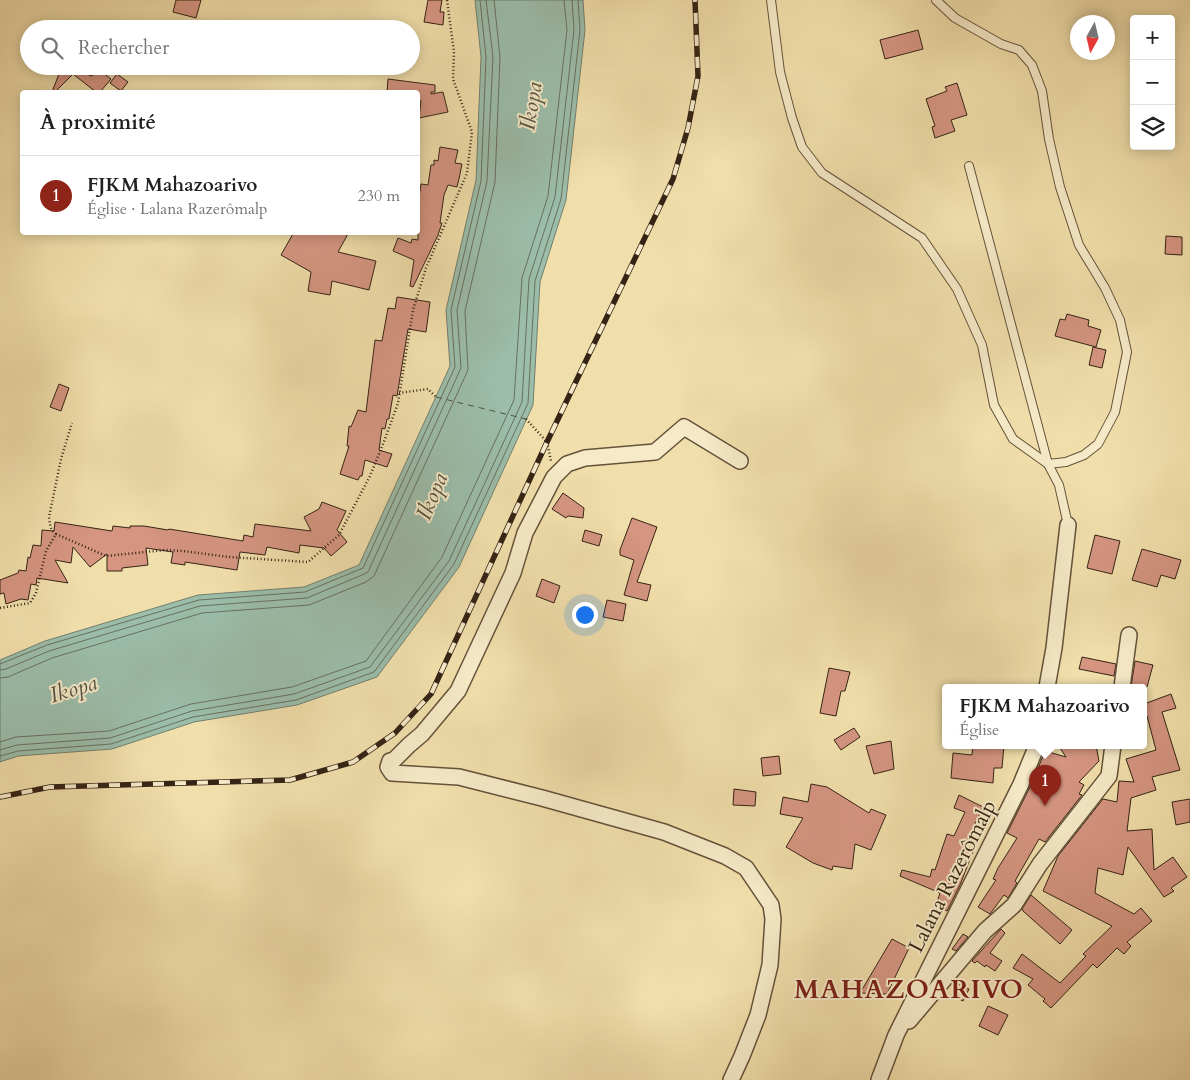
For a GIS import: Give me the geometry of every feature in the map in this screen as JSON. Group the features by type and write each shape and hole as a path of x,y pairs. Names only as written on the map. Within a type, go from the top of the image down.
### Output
{"street":[{"path":"731,1080 758,1015 770,965 773,919 771,905 746,868 725,856 664,832 459,777 407,775 392,773 388,768 390,761 394,760 422,734 458,691 512,573 525,532 554,477 567,464 584,458 655,452 684,427 740,461"},
{"path":"1048,684 1054,648 1068,525"},
{"path":"1122,684 1129,634"},
{"name":"Lalana Razerômalp","path":"879,1080 880,1073 896,1035 1021,784 1034,749"},
{"path":"896,1035 985,931 1014,905 1040,864 1109,776 1112,749"}],"lane":[{"path":"771,0 780,72 802,147 822,173 922,238 957,290 982,345 994,405 1013,439 1048,464 1066,462 1084,455 1098,444 1115,412 1127,352 1120,320 1105,288 1079,245 1060,187 1049,139 1042,91 1032,65 1019,50 1001,44 955,18 936,0"},
{"path":"969,166 1048,464 1059,485 1068,525"}],"path":[{"path":"72,423 61,459 49,517 52,532 106,556 184,550 229,557 308,562 338,535 370,476 398,403 413,310 426,268 466,173 472,132 453,79 454,52 448,0"},
{"path":"399,393 428,388 436,397"},
{"path":"526,419 547,442 554,477"},
{"path":"0,608 30,602 36,593 46,551 56,534"}],"water":[{"name":"Ikopa","path":"475,0 583,0 585,30 566,200 540,282 533,405 459,567 377,677 297,705 194,722 112,749 18,756 0,762 0,660 45,641 198,595 304,587 359,565 450,366 446,310 476,180 481,57"}],"building":[{"path":"176,0 201,0 196,18 173,12"},
{"path":"428,0 442,0 440,12 444,12 443,25 424,22"},
{"path":"918,30 923,49 885,59 880,40"},
{"path":"59,75 72,75 57,90 53,90"},
{"path":"74,75 106,75 111,79 102,90 93,90"},
{"path":"116,75 128,82 122,90 110,83"},
{"path":"388,79 435,85 435,92 431,92 431,94 443,92 448,112 420,118 420,90 387,90"},
{"path":"957,83 967,115 951,120 955,131 935,138 932,127 935,126 926,99 947,91 945,87"},
{"path":"440,147 458,150 455,163 462,164 457,187 448,185 444,195 440,223 442,223 438,235 413,287 410,286 414,260 393,251 398,238 411,243 412,239 418,240 418,235 420,235 421,184 428,185 431,165 434,165 434,160 438,161"},
{"path":"292,235 347,235 338,252 376,261 369,290 332,281 330,295 308,291 311,272 281,255"},
{"path":"1166,236 1182,237 1182,255 1165,254"},
{"path":"397,297 430,302 426,332 408,329 397,396 393,395 389,419 387,419 385,429 382,428 379,450 392,454 387,467 365,460 362,476 358,480 340,474 349,446 347,446 349,426 351,427 358,410 366,412 375,340 382,341 388,308 395,309"},
{"path":"1067,314 1089,320 1088,326 1101,330 1096,347 1055,336 1060,319 1065,320"},
{"path":"1093,347 1106,350 1102,368 1089,365"},
{"path":"59,384 69,388 61,411 50,407"},
{"path":"563,493 584,508 583,518 568,516 566,518 552,509"},
{"path":"322,502 346,511 337,530 347,542 331,556 324,548 300,545 299,553 267,547 265,555 240,552 237,570 185,562 185,565 171,563 173,552 146,548 148,565 122,568 122,571 107,571 107,554 90,567 73,547 71,563 55,560 68,583 37,578 36,585 31,584 28,600 21,599 6,604 4,593 0,594 0,580 18,573 19,570 26,571 28,557 30,558 33,545 41,546 42,530 54,531 55,522 112,531 113,526 130,528 130,526 144,526 243,541 244,535 253,537 255,524 311,531 304,517 319,509"},
{"path":"632,518 657,527 637,582 651,585 647,601 624,595 634,560 620,555 620,550"},
{"path":"585,530 602,535 599,546 582,541"},
{"path":"1095,535 1120,541 1112,574 1087,568"},
{"path":"1142,549 1181,560 1175,579 1161,575 1157,587 1132,580"},
{"path":"542,579 560,586 554,603 536,596"},
{"path":"607,600 626,604 623,621 603,617"},
{"path":"1082,657 1116,664 1114,676 1079,669"},
{"path":"1135,661 1153,665 1147,687 1147,684 1131,684"},
{"path":"829,668 850,672 845,691 841,691 836,716 820,713"},
{"path":"1171,694 1176,708 1162,712 1180,770 1152,777 1156,790 1131,798 1127,831 1152,829 1154,870 1173,857 1187,877 1171,888 1174,891 1164,897 1128,847 1123,875 1098,868 1095,893 1134,914 1141,908 1152,921 1127,942 1131,946 1124,954 1117,948 1097,968 1093,964 1051,1008 1043,1001 1045,999 1028,985 1033,979 1013,968 1022,954 1060,983 1086,956 1083,954 1112,926 1043,891 1058,856 1103,799 1117,802 1119,781 1134,782 1126,759 1156,750 1147,716 1147,703"},
{"path":"854,728 860,737 841,750 834,740"},
{"path":"891,741 894,769 874,774 866,746"},
{"path":"973,749 1004,749 1002,768 994,768 993,783 951,778 953,753 972,755"},
{"path":"1061,749 1097,749 1099,761 1079,782 1084,785 1079,794 1082,795 1045,842 1039,839 1015,881 1017,883 1008,898 1004,895 990,914 978,907 996,880 993,879 998,868 1017,838 1007,833 1032,783 1045,751 1066,757"},
{"path":"779,756 781,774 763,776 761,758"},
{"path":"811,784 827,787 869,813 871,809 886,815 871,850 855,844 852,869 833,866 832,870 813,863 786,847 803,818 780,814 783,797 808,802"},
{"path":"734,789 756,792 755,806 733,805"},
{"path":"959,795 983,807 964,847 974,849 960,885 947,911 936,905 940,893 900,876 902,870 930,877 932,869 935,870 947,834 954,836 965,812 954,808"},
{"path":"1190,799 1190,822 1176,825 1172,802"},
{"path":"1031,895 1072,930 1060,944 1023,911 1022,909"},
{"path":"1001,929 1005,933 990,953 1002,961 995,971 977,961 975,963 972,961"},
{"path":"963,934 968,937 956,951 952,949"},
{"path":"892,939 909,948 887,994 860,993"},
{"path":"958,984 969,989 963,1001 952,995"},
{"path":"988,1006 1008,1015 998,1035 979,1026"}],"ferry route":[{"path":"436,397 526,419"}],"railway":[{"path":"0,797 50,787 290,780 353,762 395,733 431,694 547,442 673,179 688,128 698,76 695,0"}],"place":[{"name":"FJKM Mahazoarivo","path":"1045,806"}],"district":[{"name":"MAHAZOARIVO","path":"909,989"}]}
